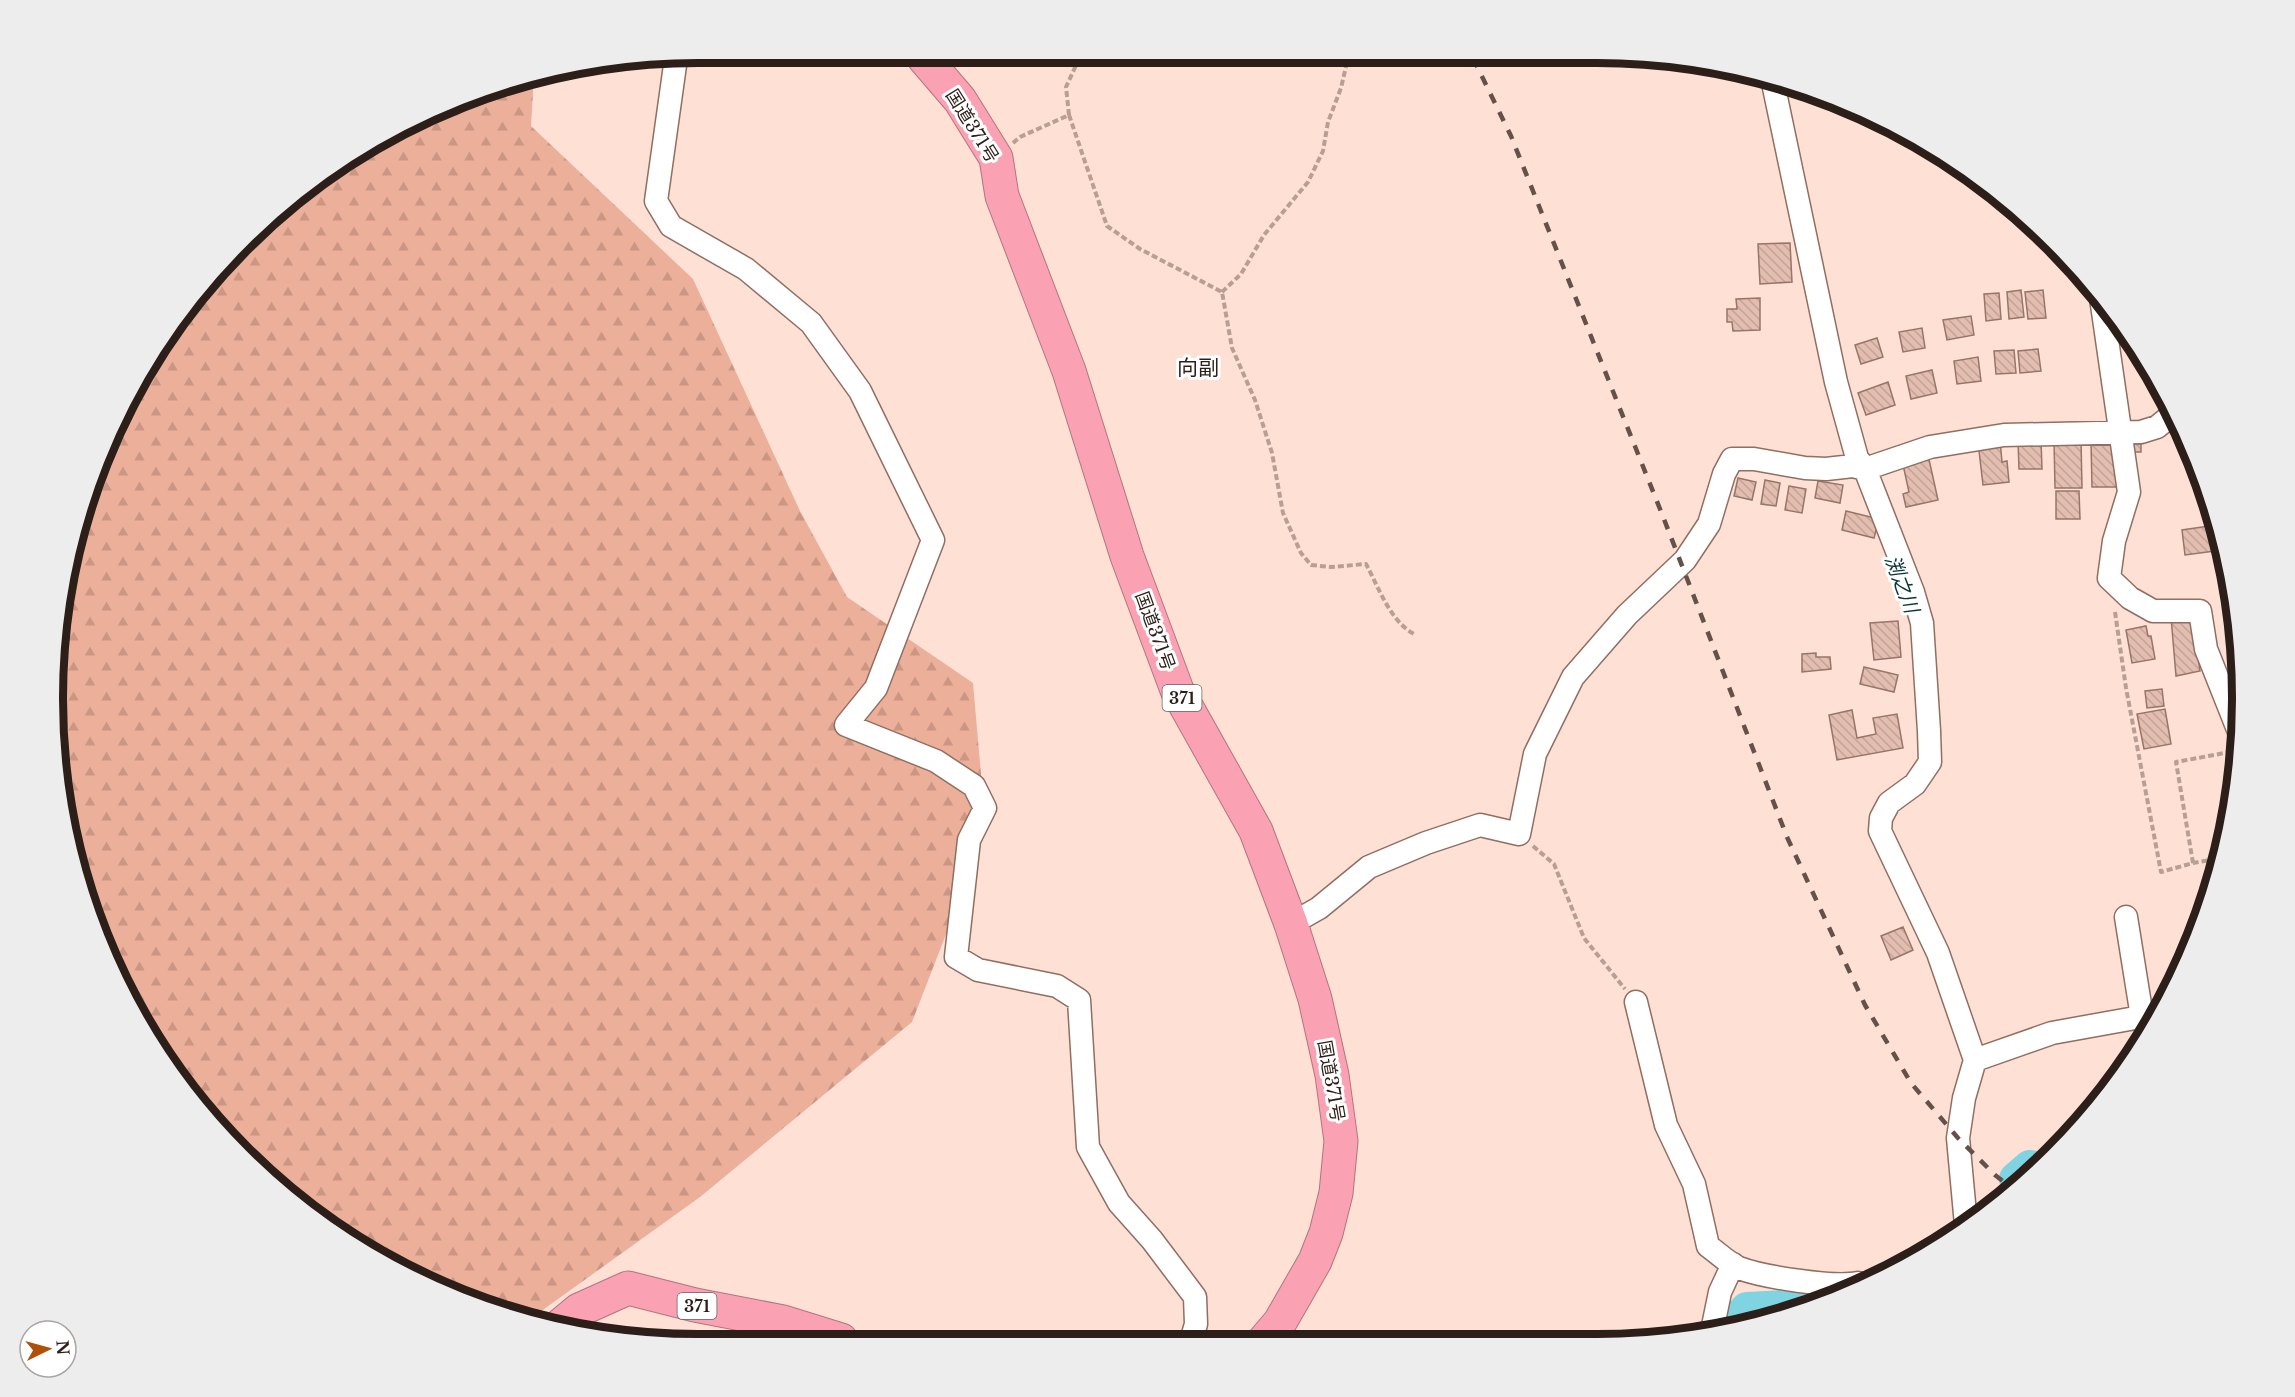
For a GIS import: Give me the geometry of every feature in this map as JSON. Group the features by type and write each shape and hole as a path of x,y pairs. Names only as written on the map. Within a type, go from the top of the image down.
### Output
{"highway":[{"name":"国道371号","path":"928,63 960,100 996,158 1002,196 1069,372 1128,556 1177,690 1256,831 1292,924 1316,999 1332,1076 1341,1141 1336,1192 1315,1261 1294,1300 1270,1334"},
{"name":"371","path":"567,1320 579,1310 628,1288 695,1305 783,1322 822,1334"}],"street":[{"path":"675,64 656,201 670,226 746,269 811,323 861,391 933,540 876,688 846,725 936,761 974,786 985,808 969,840 956,957 978,970 1057,986 1079,1000 1088,1147 1119,1203 1152,1240 1195,1298 1196,1324 1193,1334"},
{"path":"1774,89 1836,382 1857,458 1865,469 1914,591 1922,623 1930,762 1914,784 1889,803 1881,818 1880,831 1938,953 1975,1060 1958,1138 1965,1216"},
{"path":"2104,316 2129,492 2114,541 2109,578 2130,598 2153,611 2200,611 2206,649 2232,713"},
{"path":"1292,924 1318,908 1369,867 1426,843 1480,825 1519,834 1536,754 1573,677 1627,615 1685,560 1709,524 1724,474 1732,459 1754,459 1805,468 1826,469 1853,466 1865,469 1930,447 2004,435 2141,432 2157,428 2167,419"},
{"path":"2126,917 2150,1010"},
{"path":"1636,1002 1666,1125 1694,1184 1708,1246 1732,1264 1755,1272 1841,1286"},
{"path":"1975,1060 2052,1034 2148,1015"},
{"path":"1714,1323 1720,1292 1732,1264"}],"path":[{"path":"1076,63 1066,87 1069,115 1107,226 1140,249 1222,292"},
{"path":"1222,292 1241,274 1264,235 1308,182 1323,151 1328,122 1341,88 1347,63"},
{"path":"996,158 1020,137 1069,115"},
{"path":"1222,292 1232,348 1255,400 1272,453 1283,513 1301,552 1311,565 1332,567 1366,564 1389,609 1405,629 1414,634"},
{"path":"2109,578 2126,688 2161,872 2193,862 2211,860"},
{"path":"2193,862 2176,762 2230,752"},
{"path":"1519,834 1554,864 1584,938 1636,1002"}],"green space":[{"path":"534,85 531,126 693,279 800,511 847,597 973,683 986,831 912,1022 700,1197 538,1313 455,1286 381,1249 345,1227 279,1176 249,1148 221,1118 170,1052 148,1016 111,942 85,863 68,781 64,740 64,657 75,575 97,494 111,455 148,381 170,345 221,279 249,249 279,221 345,170 381,148 455,111"}],"building":[{"path":"1790,243 1792,282 1760,284 1758,244"},
{"path":"2021,290 2024,317 2009,319 2007,292"},
{"path":"2043,290 2046,318 2028,319 2025,292"},
{"path":"1999,293 2001,319 1986,321 1984,294"},
{"path":"1760,298 1760,330 1733,331 1732,322 1727,322 1727,309 1737,309 1736,299"},
{"path":"1971,316 1974,335 1947,340 1943,320"},
{"path":"1922,328 1925,348 1903,352 1899,332"},
{"path":"1877,338 1883,357 1861,364 1855,345"},
{"path":"2038,349 2041,371 2020,373 2018,351"},
{"path":"2014,350 2016,373 1996,374 1994,351"},
{"path":"1978,357 1981,381 1957,384 1954,361"},
{"path":"1932,370 1937,393 1911,399 1906,376"},
{"path":"1888,382 1895,405 1866,415 1858,393"},
{"path":"2000,440 2002,462 2007,461 2009,482 1983,485 1978,442"},
{"path":"2041,440 2042,469 2019,469 2018,441"},
{"path":"2054,440 2081,440 2082,488 2055,488"},
{"path":"2091,442 2116,442 2117,487 2092,487"},
{"path":"2133,444 2141,444 2141,452 2133,452"},
{"path":"1928,455 1938,500 1906,507 1903,494 1909,492 1902,460"},
{"path":"1738,478 1756,482 1752,500 1734,496"},
{"path":"1765,480 1780,483 1776,506 1761,504"},
{"path":"1818,481 1843,485 1840,503 1815,498"},
{"path":"1789,486 1806,489 1802,513 1785,510"},
{"path":"2056,491 2079,491 2080,519 2056,519"},
{"path":"1846,511 1879,519 1874,538 1842,530"},
{"path":"2208,526 2214,551 2185,555 2182,530"},
{"path":"2171,617 2188,617 2193,623 2200,671 2176,676"},
{"path":"1898,621 1901,657 1874,660 1870,623"},
{"path":"2146,626 2148,636 2151,636 2155,659 2132,663 2126,630"},
{"path":"1816,653 1816,657 1830,657 1831,669 1802,672 1802,654"},
{"path":"1864,667 1898,675 1894,692 1860,684"},
{"path":"2162,689 2164,706 2147,708 2145,691"},
{"path":"2165,709 2171,744 2144,749 2137,714"},
{"path":"1852,710 1857,738 1876,734 1873,718 1897,714 1903,748 1837,760 1829,715"},
{"path":"1903,927 1913,950 1891,960 1881,936"}],"waterway":[{"path":"1739,1317 1747,1309 1776,1308"}],"railway":[{"path":"1475,63 1511,136 1662,514 1787,837 1865,1005 1911,1083 1958,1138 2006,1184"}],"district":[{"name":"向副","path":"1198,368"}],"water label":[{"name":"渕之川","path":"1902,584"}]}
